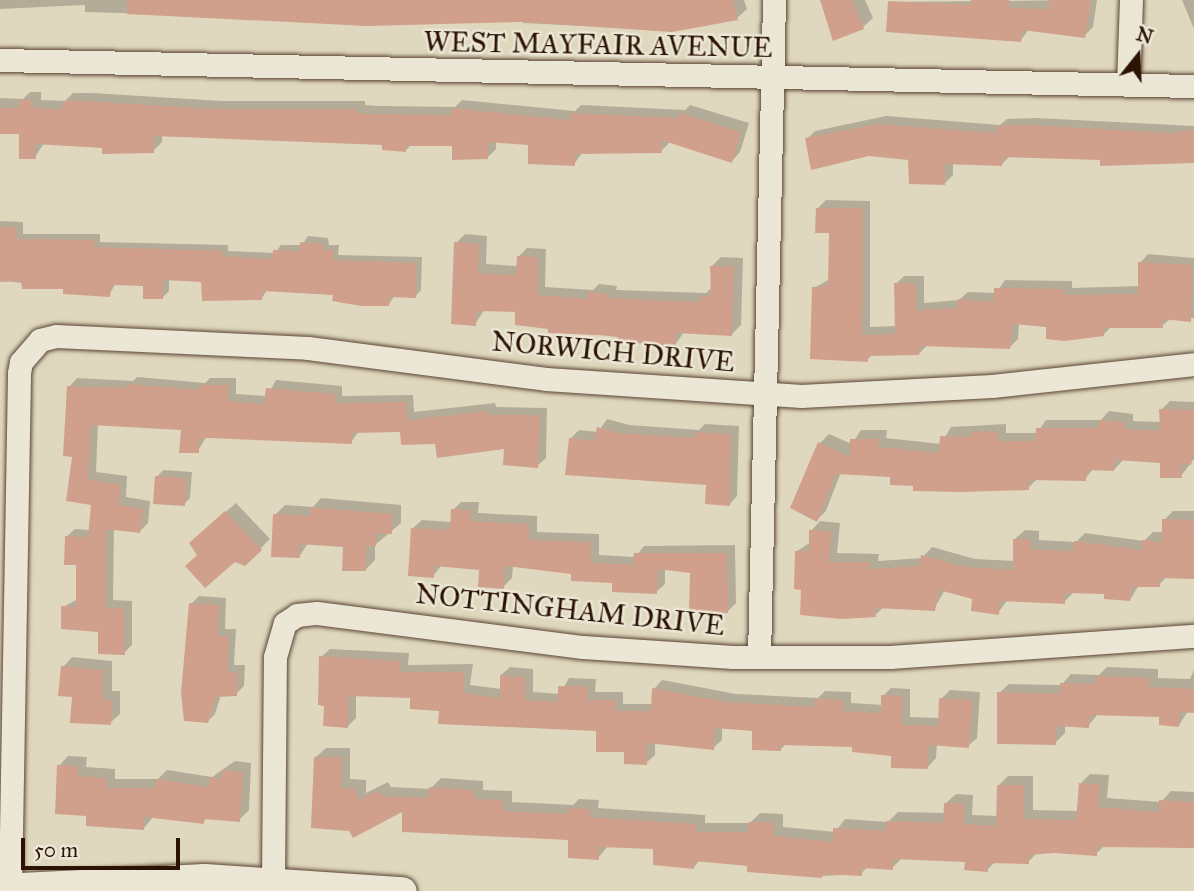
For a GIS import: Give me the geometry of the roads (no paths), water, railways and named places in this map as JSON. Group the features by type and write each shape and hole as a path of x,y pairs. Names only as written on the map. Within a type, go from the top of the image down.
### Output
{"street":[{"path":"759,657 774,0"},
{"path":"1128,85 1131,0"},
{"name":"WEST MAYFAIR AVENUE","path":"0,60 773,80 1194,86"},
{"name":"NORWICH DRIVE","path":"7,889 19,373 30,349 57,336 309,348 546,379 765,394 992,386 1194,364"},
{"name":"NOTTINGHAM DRIVE","path":"273,880 275,656 285,623 297,615 317,613 583,647 759,657 890,657 1194,636"},
{"path":"7,889 111,880 273,880 403,891"}]}
